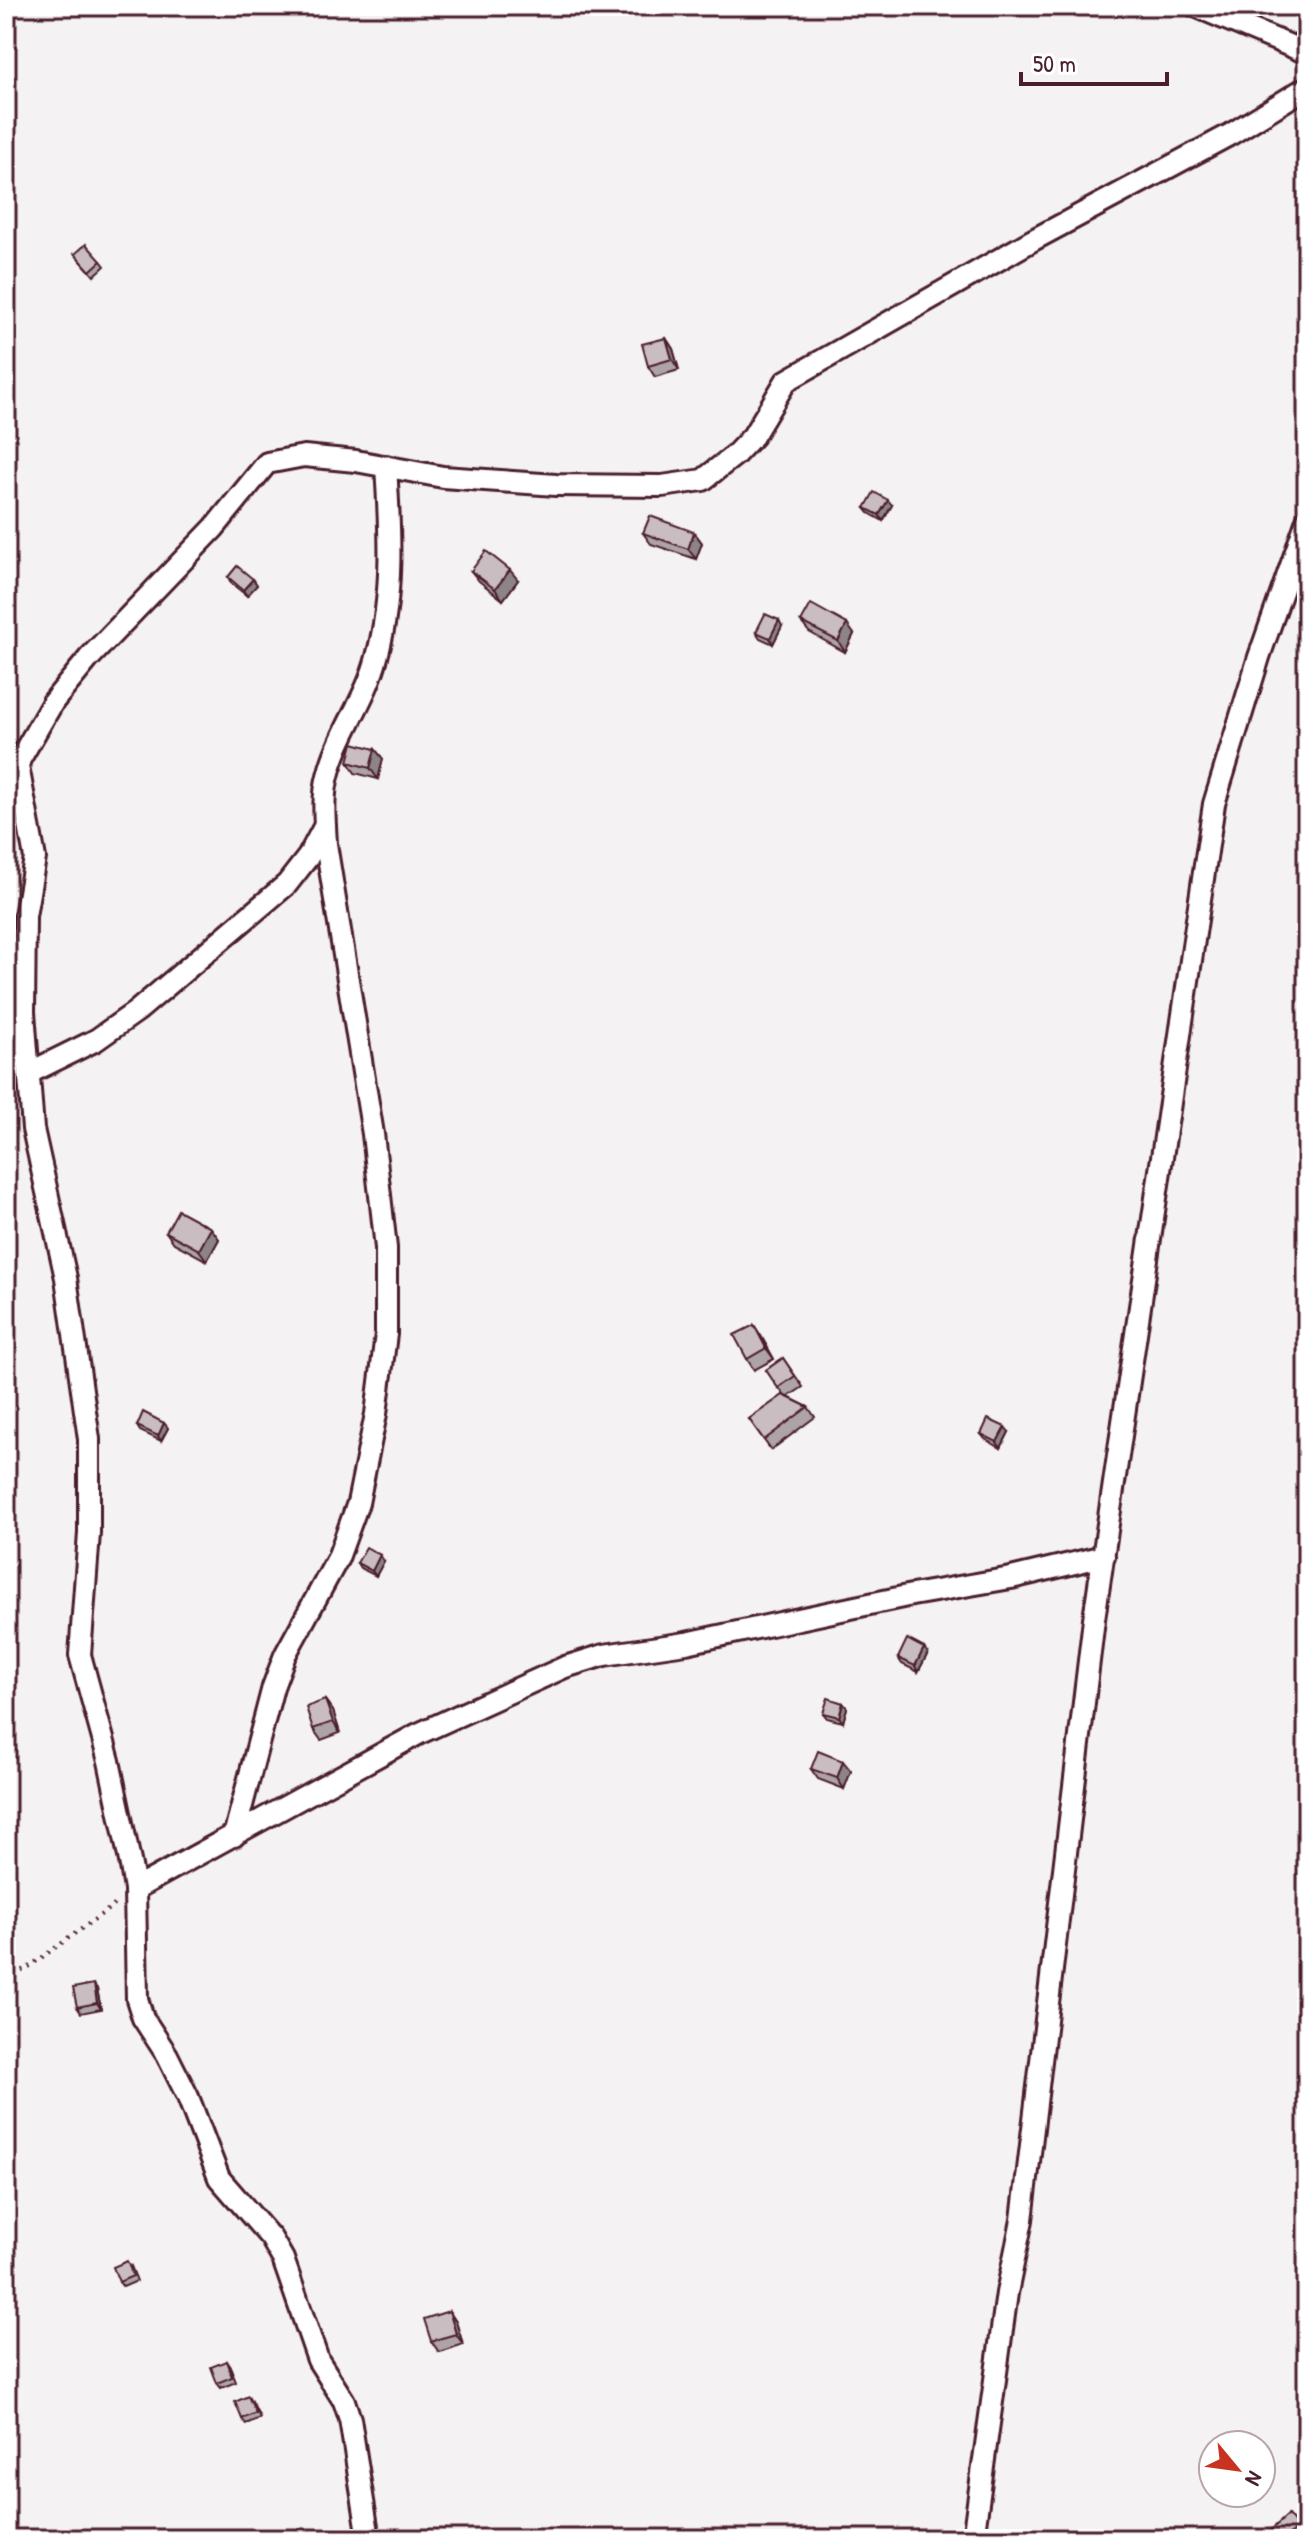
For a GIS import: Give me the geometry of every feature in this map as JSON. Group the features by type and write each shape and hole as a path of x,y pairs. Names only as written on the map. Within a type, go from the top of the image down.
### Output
{"street":[{"path":"1195,6 1307,53"},
{"path":"369,2539 347,2410 318,2360 283,2259 271,2238 219,2178 188,2097 167,2055 143,2018 137,1999 135,1889 109,1761 80,1655 89,1533 89,1439 66,1278 33,1129 24,1012 25,916 35,858 18,766 20,759 53,702 89,658 214,528 267,463 304,456 443,477 556,485 662,486 703,480 753,436 786,381 1007,254 1231,134 1307,87"},
{"path":"234,1836 273,1687 285,1655 338,1558 358,1503 376,1414 386,1334 386,1248 373,1134 325,825 327,778 377,659 388,604 390,536 386,466"},
{"path":"973,2539 1007,2293 1022,2220 1104,1556 1214,804 1259,657 1307,520"},
{"path":"29,1073 96,1040 137,1011 287,884 308,857 325,825"},
{"path":"135,1889 318,1786 418,1734 578,1663 604,1655 686,1643 1104,1556"}],"path":[{"path":"6,1974 26,1969 135,1889"}],"building":[{"path":"86,244 101,261 90,271 75,254"},
{"path":"666,338 672,359 648,366 642,344"},
{"path":"874,492 888,500 879,515 865,508"},
{"path":"650,516 694,532 688,549 643,533"},
{"path":"486,551 510,570 495,589 471,571"},
{"path":"237,566 253,579 243,590 228,577"},
{"path":"811,604 847,624 838,641 801,622"},
{"path":"765,614 779,620 770,638 756,632"},
{"path":"353,743 375,749 370,768 348,762"},
{"path":"178,1210 211,1228 199,1250 166,1232"},
{"path":"754,1325 766,1348 747,1359 734,1335"},
{"path":"783,1358 795,1376 778,1388 766,1370"},
{"path":"783,1395 808,1407 764,1440 749,1419"},
{"path":"143,1412 164,1423 158,1436 137,1426"},
{"path":"988,1419 1005,1427 997,1442 981,1434"},
{"path":"366,1547 380,1555 372,1571 357,1563"},
{"path":"907,1639 924,1648 915,1666 898,1658"},
{"path":"828,1698 843,1703 839,1717 823,1713"},
{"path":"325,1700 333,1722 313,1729 306,1707"},
{"path":"818,1751 843,1761 837,1778 811,1769"},
{"path":"94,1984 97,2003 77,2007 73,1988"},
{"path":"127,2261 133,2276 119,2282 113,2267"},
{"path":"449,2311 456,2334 431,2341 424,2319"},
{"path":"226,2361 232,2377 217,2383 211,2367"},
{"path":"248,2396 256,2413 242,2419 235,2402"},
{"path":"1288,2515 1298,2527 1285,2539 1271,2539 1266,2534"}],"waterway":[{"path":"1307,1788 1303,1797 1307,1813"}]}
